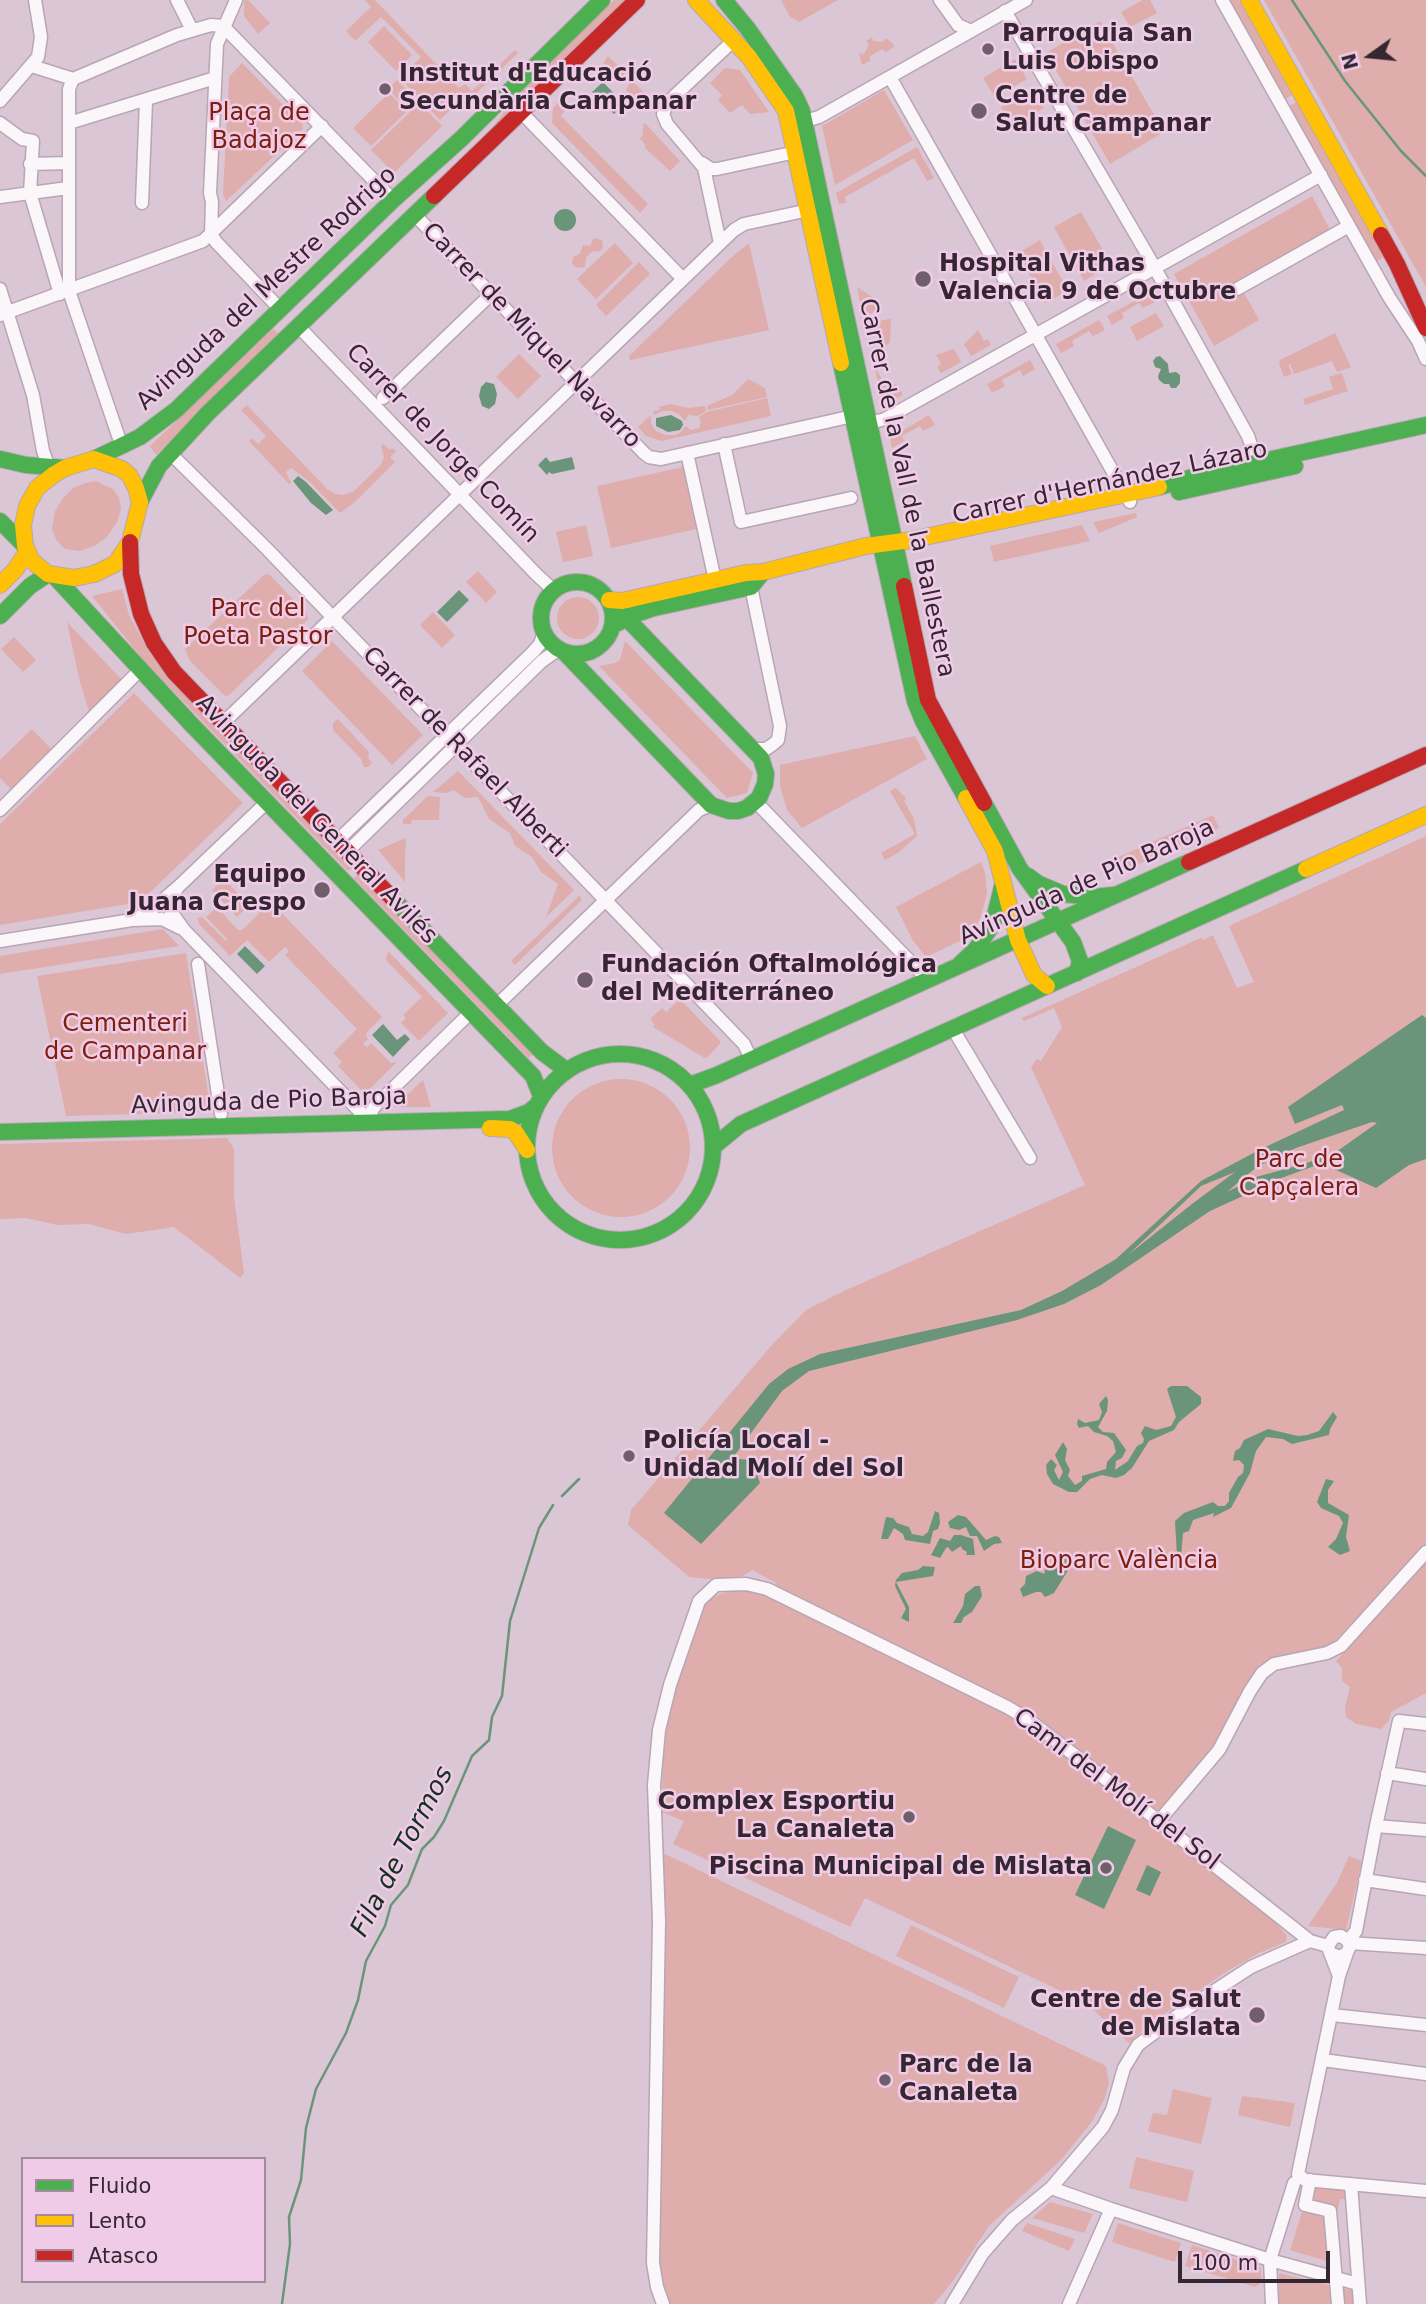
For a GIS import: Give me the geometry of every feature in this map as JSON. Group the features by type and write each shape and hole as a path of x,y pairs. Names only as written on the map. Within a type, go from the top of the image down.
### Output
{"main road":[{"name":"Avinguda del Mestre Rodrigo","path":"94,459 148,433 176,410 603,0"},
{"name":"Avinguda del Mestre Rodrigo","path":"140,502 157,468 170,453 323,300 637,0"},
{"name":"Carrer de la Vall de la Ballestera","path":"696,0 749,57 782,103 796,152 853,416 888,543 903,585 928,700 1020,869 1068,933 1079,955 1080,967 1077,973"},
{"name":"Carrer de la Vall de la Ballestera","path":"724,0 795,96 804,121 870,424 918,710 995,851 1018,940 1034,975 1047,986"},
{"path":"1249,0 1393,256 1426,328"},
{"name":"Avinguda del Mestre Rodrigo","path":"415,215 421,192 452,159 461,139"},
{"path":"323,300 333,278 389,222 393,200"},
{"path":"1127,498 1257,462 1426,425"},
{"name":"Carrer d'Hernández Lázaro","path":"609,600 622,601 746,573 764,572 888,543 913,549 1127,498 1246,477 1426,437"},
{"path":"0,459 57,468 94,459 109,463 130,476 140,502 130,542 115,564 84,577 51,575 37,567 26,549 0,521"},
{"path":"1246,477 1255,471 1257,462"},
{"path":"0,585 15,570 26,549 23,525 32,496 57,468"},
{"name":"Avinguda del General Avilés","path":"130,542 132,583 141,614 154,643 174,672 496,1006 542,1052 566,1070"},
{"path":"612,627 626,618 654,608 751,587 764,572"},
{"path":"0,616 30,586 51,575"},
{"name":"Avinguda del General Avilés","path":"51,575 533,1076 538,1102"},
{"path":"580,582 593,585 609,600 753,749 764,764 765,784 756,802 737,811 711,805 544,632 541,618 543,606 557,588 580,582"},
{"path":"562,651 581,654 601,645 612,627 614,617 609,600"},
{"name":"Avinguda de Pio Baroja","path":"690,1085 1426,755"},
{"path":"713,1147 741,1124 1426,815"},
{"path":"1020,869 1038,884 1063,894 1094,897 1116,894"},
{"path":"956,968 976,949 993,923 1000,901 1003,877"},
{"path":"631,1054 657,1061 680,1075 690,1085 706,1111 713,1147 709,1175 701,1194 688,1212 653,1235 625,1241 583,1234 559,1219 540,1197 534,1184 527,1150 528,1128 538,1102 566,1070 591,1058 631,1054"},
{"name":"Avinguda de Pio Baroja","path":"0,1132 510,1119 529,1112 538,1102"},
{"name":"Avinguda de Pio Baroja","path":"0,1141 492,1128 510,1129 516,1133 527,1150"}],"street":[{"path":"0,101 38,57 41,37 35,0"},
{"path":"177,0 192,30"},
{"path":"236,0 217,44 210,192 211,234 216,243 281,310"},
{"path":"940,0 958,25 971,31"},
{"path":"940,0 951,32 951,42"},
{"path":"804,121 819,117 1026,0"},
{"path":"1222,0 1426,359"},
{"path":"1005,11 1155,268 1248,436 1257,462"},
{"path":"32,66 73,79 192,30 211,25 223,26 393,200"},
{"path":"734,40 664,108 667,124 702,163 711,169 796,152"},
{"path":"890,77 1127,498"},
{"path":"69,123 215,78"},
{"path":"65,292 69,89 73,79"},
{"path":"142,202 146,101"},
{"path":"521,112 683,279"},
{"path":"0,123 22,139 33,141 30,193 122,447"},
{"path":"4,314 203,241 321,126"},
{"path":"30,164 69,163"},
{"path":"702,163 720,243"},
{"path":"715,580 687,453 853,416 870,424 885,419 1321,175"},
{"path":"0,197 68,188"},
{"path":"222,724 734,230 744,224 809,211"},
{"name":"Carrer de Miquel Navarro","path":"415,215 649,457 661,459 687,453"},
{"path":"1237,289 1349,226"},
{"path":"0,289 4,314 33,395 43,451 57,468"},
{"path":"383,398 485,300"},
{"name":"Carrer de Jorge Comín","path":"299,326 545,583 557,588"},
{"path":"724,444 741,522 851,498"},
{"name":"Carrer de Rafael Alberti","path":"170,453 606,900 744,1044 751,1059"},
{"path":"751,587 780,734 772,746 753,749"},
{"path":"342,846 451,740 540,644 544,632"},
{"path":"451,740 542,661 562,651"},
{"path":"0,810 141,670"},
{"path":"132,920 149,912 178,887 267,802"},
{"path":"756,802 928,980"},
{"path":"496,1006 699,810 711,805"},
{"path":"178,887 171,898 170,910 184,930 370,1122"},
{"path":"0,941 132,920 162,919 184,930"},
{"path":"198,964 221,1114"},
{"path":"370,1122 372,1110 376,1105 471,1012"},
{"path":"953,1029 1030,1158"},
{"path":"1159,1821 1219,1750 1262,1673 1275,1664 1327,1653 1341,1646 1426,1552"},
{"name":"Camí del Molí del Sol","path":"663,2304 653,2263 659,1921 654,1785 659,1730 670,1685 699,1601 716,1585 746,1584 767,1589 1029,1720 1310,1941"},
{"path":"1272,2304 1270,2260 1300,2178 1339,1976 1356,1931 1399,1721 1426,1724"},
{"path":"1387,1773 1426,1779"},
{"path":"1376,1826 1426,1830"},
{"path":"1365,1881 1426,1889"},
{"path":"1339,1976 1329,1950 1331,1939 1344,1937 1351,1946"},
{"path":"953,2304 983,2253 1012,2220 1051,2188 1103,2127 1112,2110 1124,2068 1138,2045 1185,2010 1251,1967 1310,1941 1340,1957 1351,1946 1426,1948"},
{"path":"1332,2015 1426,2025"},
{"path":"1322,2060 1426,2074"},
{"path":"1300,2178 1426,2191"},
{"path":"1300,2178 1306,2205 1330,2211 1338,2304"},
{"path":"1351,2184 1360,2304"},
{"path":"1051,2188 1111,2210 1270,2260 1358,2284"},
{"path":"1069,2304 1111,2210"}],"green space":[{"path":"244,0 248,0 270,23 258,34 244,16"},
{"path":"365,0 375,0 459,88 465,84 472,91 515,50 518,53 466,103 461,99 440,120 400,78 421,57 381,17 355,41 346,31 371,7"},
{"path":"614,0 626,0 489,132 517,94"},
{"path":"781,0 838,0 799,22 790,17"},
{"path":"1143,0 1150,0 1157,13 1130,27 1121,12"},
{"path":"1229,0 1239,0 1292,95 1284,100"},
{"path":"1264,0 1426,0 1426,287 1315,90"},
{"path":"1100,21 1164,132 1110,164 1046,53"},
{"path":"384,26 412,55 396,71 368,42"},
{"path":"872,37 873,41 883,42 886,38 895,46 886,52 882,49 862,65 859,53 864,54 869,44 866,41"},
{"path":"608,56 627,74 621,82 602,66"},
{"path":"1015,59 1027,79 995,97 983,78"},
{"name":"Plaça de Badajoz","path":"242,63 302,124 303,129 226,201 223,194 229,77"},
{"path":"725,68 740,70 769,112 750,114 742,105 730,113 718,100 722,95 710,83"},
{"path":"397,80 442,126 394,173 371,150 410,112 388,89"},
{"path":"631,80 650,98 644,106 626,90"},
{"path":"1033,89 1044,108 1012,127 1001,107"},
{"path":"884,90 913,140 835,185 822,126"},
{"path":"389,93 407,111 371,146 353,128"},
{"path":"560,100 568,106 561,116 648,204 640,213 552,123 553,108"},
{"path":"1296,102 1383,257 1376,262 1289,107"},
{"path":"645,123 680,161 670,171 645,148 640,139"},
{"path":"917,147 934,178 927,181 914,158 845,197 846,203 839,204 836,193"},
{"path":"1312,196 1335,239 1243,291 1259,320 1214,346 1174,274"},
{"path":"1081,212 1111,264 1084,281 1054,227"},
{"path":"594,238 602,240 603,249 593,251 586,257 585,267 577,268 572,264 573,257 580,254 583,245 590,246"},
{"path":"1040,240 1068,291 1045,303 1018,253"},
{"path":"615,243 633,263 596,299 577,279"},
{"path":"749,243 769,330 630,360 629,356"},
{"path":"639,262 650,274 606,316 596,305"},
{"path":"857,287 882,303 877,310 863,318"},
{"path":"1149,293 1155,302 1143,308 1139,303 1122,313 1124,318 1112,325 1107,316"},
{"path":"1156,313 1164,326 1137,341 1130,327"},
{"path":"891,319 890,342 885,347 873,325"},
{"path":"1099,320 1105,330 1093,336 1089,331 1072,341 1074,346 1061,353 1056,344"},
{"path":"273,329 279,334 156,455 150,446"},
{"path":"978,330 984,341 988,339 991,345 971,356 964,344"},
{"path":"1335,333 1351,367 1337,372 1332,361 1294,374 1290,364 1288,365 1292,374 1284,377 1280,360"},
{"path":"954,349 961,362 941,373 937,367 941,364 936,355"},
{"path":"519,354 541,376 518,399 496,377"},
{"path":"1030,360 1035,369 1023,376 1020,370 1002,380 1005,386 992,393 987,384"},
{"path":"874,366 887,388 896,384 903,395 884,405"},
{"path":"1342,373 1348,391 1305,405 1303,399 1333,389 1329,377"},
{"path":"748,379 765,388 767,397 708,410 707,406 732,395"},
{"path":"767,398 771,416 661,441 646,436 638,427 651,415 651,424 656,431 675,435 685,426 691,430 699,428 699,417 707,412"},
{"path":"671,404 688,408 705,406 706,411 698,416 688,415 685,421 679,414 671,411 654,415 653,411 660,410 659,407"},
{"path":"247,405 328,490 335,494 353,492 381,465 384,457 381,446 383,444 396,451 390,457 395,462 355,502 340,513 310,482 291,468 286,472 291,483 289,484 249,441 252,438 258,444 266,436 241,410"},
{"path":"929,415 935,425 923,431 920,426 902,436 904,441 892,448 890,438"},
{"path":"683,467 696,529 611,548 597,486"},
{"path":"96,481 114,490 119,498 121,509 117,522 107,537 94,546 80,551 65,549 52,530 55,511 72,489"},
{"path":"1136,513 1137,517 1099,533 1093,522"},
{"path":"586,525 593,556 563,562 556,532"},
{"path":"1082,525 1090,541 994,562 990,546"},
{"path":"478,571 497,592 486,603 466,582"},
{"name":"Parc del Poeta Pastor","path":"265,574 270,575 307,614 308,619 225,696 190,661 185,649"},
{"path":"122,589 129,615 150,654 352,868 348,871 145,662 92,596"},
{"path":"578,597 593,603 599,618 593,633 578,639 563,633 557,618 563,603"},
{"path":"433,612 455,635 442,648 420,625"},
{"path":"67,622 124,682 90,715 79,678"},
{"path":"14,637 36,660 23,672 1,649"},
{"path":"332,641 423,735 392,765 302,671"},
{"path":"625,641 753,773 747,793 727,798 599,666 620,660"},
{"path":"134,693 243,803 140,902 0,925 0,824"},
{"path":"338,719 369,752 368,758 372,763 368,767 364,767 361,759 333,730 333,723"},
{"path":"32,729 53,751 12,790 0,778 0,760"},
{"path":"915,736 927,759 802,828 787,810 780,786 780,765"},
{"path":"458,771 574,890 546,917 558,884 541,872 532,857 515,846 510,833 489,819 478,797 465,798 454,790 447,793 433,792"},
{"path":"896,788 906,798 904,801 914,819 917,836 885,860 881,853 915,834 890,791"},
{"path":"428,796 440,797 439,820 412,820 411,824 403,824 403,820"},
{"path":"1213,815 1219,828 1118,873 1112,860"},
{"path":"1426,836 1426,1545 1332,1644 1326,1648 1264,1663 1254,1674 1214,1749 1161,1813 1020,1707 774,1587 776,1583 752,1570 743,1576 718,1580 689,1577 628,1525 631,1510 771,1346 806,1310 1085,1185 1031,1067 1037,1059 1041,1061 1062,1027 1054,1008 1024,1021 1022,1018 1213,935 1237,988 1254,982 1229,926"},
{"path":"406,838 405,860 405,882 378,850"},
{"path":"981,862 987,894 980,919 971,933 962,940 926,957 912,939 896,907"},
{"path":"358,874 533,1054 529,1058 354,878"},
{"path":"224,879 249,905 237,917 212,890"},
{"path":"580,895 581,901 515,965 511,961"},
{"path":"271,902 382,1017 367,1032 368,1039 363,1044 367,1047 371,1043 391,1063 397,1062 365,1094 338,1066 342,1062 333,1053 357,1029 285,955 289,951 285,947 269,962 247,940 230,956 199,924 198,918 202,917 226,941 206,917 217,907 238,930 242,930"},
{"path":"163,929 179,946 0,974 0,956"},
{"path":"388,951 448,1013 419,1041 401,1023 406,1018 403,1015 422,997 386,960"},
{"name":"Cementeri de Campanar","path":"186,953 209,1099 204,1112 66,1116 37,976"},
{"path":"680,999 721,1042 707,1058 653,1027 655,1025 650,1019 662,1008 666,1012"},
{"path":"621,1079 647,1084 670,1099 685,1122 690,1148 685,1174 670,1197 647,1212 621,1217 595,1212 572,1197 557,1174 552,1148 557,1122 572,1099 595,1084"},
{"path":"423,1080 431,1107 394,1107"},
{"path":"227,1138 234,1149 234,1197 244,1273 240,1278 174,1227 126,1234 89,1224 57,1225 26,1218 0,1219 0,1144"},
{"path":"1426,1561 1426,1693 1391,1712 1389,1721 1381,1729 1356,1724 1346,1717 1345,1708 1350,1687 1342,1681 1342,1668 1336,1661"},
{"name":"Complex Esportiu La Canaleta","path":"736,1589 771,1597 1013,1714 1273,1920 1287,1936 1286,1942 1229,1970 1148,2025 1129,2043 1086,2003 865,1898 850,1927 673,1844 684,1821 662,1812 663,1754 669,1704 701,1611 711,1598"},
{"name":"Parc de la Canaleta","path":"663,1853 1106,2066 1109,2083 1104,2100 1091,2123 1061,2160 989,2226 953,2281 934,2304 668,2304 658,2260"},
{"path":"1349,1856 1362,1861 1346,1930 1308,1926 1337,1883"},
{"path":"911,1925 1019,1977 1004,2008 896,1956"},
{"path":"1173,2089 1212,2098 1201,2144 1148,2131 1153,2113 1167,2115"},
{"path":"1242,2096 1295,2103 1290,2127 1238,2115"},
{"path":"1136,2157 1194,2171 1187,2202 1129,2188"},
{"path":"1316,2185 1343,2189 1349,2200 1340,2199 1338,2209 1313,2204"},
{"path":"1050,2202 1093,2214 1084,2233 1032,2218"},
{"path":"1304,2206 1327,2213 1330,2262 1290,2250"},
{"path":"1027,2223 1075,2239 1069,2251 1022,2231"},
{"path":"1118,2223 1181,2243 1175,2262 1112,2242"},
{"path":"1192,2245 1260,2267 1262,2282 1255,2287 1185,2266"},
{"path":"1279,2273 1353,2291 1354,2304 1279,2304"}],"shaded area":[{"path":"603,82 624,104 614,114 592,92"},
{"path":"565,209 573,212 576,220 573,228 565,231 557,228 554,220 557,212"},
{"path":"1160,356 1168,364 1169,373 1176,372 1180,375 1180,383 1176,388 1171,388 1169,384 1159,380 1161,369 1155,367 1153,361"},
{"path":"486,382 494,384 497,394 495,404 489,409 482,406 479,396 481,387"},
{"path":"671,415 682,421 680,430 668,432 656,426 656,418"},
{"path":"546,457 550,462 572,457 575,469 552,474 549,472 547,475 538,465"},
{"path":"298,476 333,510 326,515 311,503 293,481"},
{"path":"459,590 469,600 447,622 437,612"},
{"path":"245,946 265,966 257,974 237,954"},
{"path":"1422,1015 1426,1018 1426,1159 1409,1165 1376,1188 1334,1169 1336,1158 1257,1187 1254,1191 1210,1211 1101,1285 1064,1304 1017,1320 809,1371 782,1391 729,1463 740,1459 748,1460 760,1483 701,1544 664,1513 769,1384 788,1369 820,1354 1021,1310 1062,1291 1116,1259 1201,1181 1344,1110 1342,1105 1295,1124 1288,1107","holes":["1372,1122 1377,1123 1336,1152 1256,1177 1227,1192 1258,1166 1296,1148","1235,1172 1192,1204 1128,1255 1201,1186"]},
{"path":"383,1024 397,1040 405,1034 410,1039 393,1057 372,1035"},
{"path":"1171,1386 1187,1386 1201,1397 1201,1404 1179,1422 1174,1430 1149,1441 1132,1468 1124,1475 1116,1478 1102,1475 1090,1479 1077,1492 1069,1492 1053,1484 1047,1474 1046,1465 1051,1459 1057,1465 1054,1470 1059,1480 1063,1472 1055,1455 1063,1442 1067,1449 1065,1460 1070,1470 1068,1476 1075,1485 1082,1481 1082,1476 1106,1469 1107,1462 1116,1452 1113,1441 1088,1426 1079,1428 1078,1419 1085,1423 1099,1420 1102,1412 1099,1404 1106,1396 1107,1411 1098,1427 1103,1432 1114,1433 1126,1450 1122,1458 1116,1461 1115,1470 1128,1461 1137,1446 1143,1443 1141,1433 1145,1426 1156,1430 1171,1426 1176,1417 1167,1389"},
{"path":"1333,1412 1337,1417 1329,1435 1292,1444 1283,1439 1266,1437 1256,1451 1250,1473 1231,1508 1213,1517 1214,1513 1193,1520 1189,1531 1183,1533 1181,1557 1177,1557 1175,1521 1184,1513 1213,1502 1218,1506 1225,1506 1229,1501 1229,1493 1243,1473 1244,1465 1239,1460 1233,1461 1235,1451 1244,1440 1268,1429 1298,1436 1307,1435 1319,1431"},
{"path":"1326,1479 1334,1481 1328,1490 1328,1503 1349,1515 1346,1537 1350,1551 1340,1555 1328,1547 1336,1539 1343,1523 1339,1516 1321,1508 1317,1502"},
{"path":"935,1511 939,1513 940,1523 938,1529 933,1531 930,1544 905,1540 903,1534 894,1528 888,1539 881,1539 886,1517 909,1527 912,1534 923,1536 928,1532"},
{"path":"958,1515 966,1517 986,1540 995,1536 999,1537 1002,1543 994,1544 984,1551 977,1536 970,1536 966,1527 959,1530 950,1528 948,1522"},
{"path":"954,1535 973,1539 975,1555 966,1555 967,1552 961,1546 952,1552 946,1548 940,1558 931,1555 940,1538 950,1541"},
{"path":"1059,1553 1073,1555 1075,1559 1054,1593 1045,1597 1041,1592 1036,1592 1023,1597 1020,1589 1025,1584 1026,1576 1037,1571 1044,1574 1047,1564 1055,1565"},
{"path":"923,1566 935,1567 933,1576 896,1582 909,1607 909,1622 901,1618 906,1609 895,1586 896,1580 902,1573 918,1570"},
{"path":"975,1586 980,1586 982,1596 961,1623 953,1623 963,1606 965,1594"},
{"name":"Piscina Municipal de Mislata","path":"1108,1826 1136,1840 1104,1909 1075,1895"},
{"path":"1147,1865 1161,1872 1150,1896 1136,1890"}],"waterway":[{"path":"1292,0 1345,81 1401,151 1426,176"},
{"name":"Fila de Tormos","path":"562,1496 579,1479"},
{"name":"Fila de Tormos","path":"282,2304 290,2244 289,2217 301,2180 306,2128 316,2089 346,2033 358,2000 366,1961 385,1926 391,1905 408,1885 422,1849 444,1821 472,1756 489,1740 492,1717 502,1696 510,1621 539,1528 553,1505"}],"traffic: fast":[{"path":"94,459 140,437 176,410 393,200 461,139 602,0"},
{"path":"724,0 748,29 795,96 802,111 904,586"},
{"path":"140,502 159,466 208,413 434,196"},
{"path":"841,363 915,701 923,721 966,798"},
{"path":"1159,487 1200,475 1426,425"},
{"path":"0,459 26,465 65,468"},
{"path":"1179,492 1295,466"},
{"path":"0,521 25,546"},
{"path":"618,623 654,608 751,587 763,572"},
{"path":"0,616 30,586 48,574"},
{"path":"55,577 192,725 533,1076 541,1096"},
{"path":"577,582 597,588 607,598 613,618 607,638 597,648 577,654 557,648 547,638 541,618 547,598 557,588 577,582"},
{"path":"564,652 711,805 738,811 747,808 759,798 766,774 761,758 609,600"},
{"path":"984,803 1020,869 1073,942 1080,961 1077,973"},
{"path":"690,1085 1189,862"},
{"path":"713,1147 741,1124 1306,869"},
{"path":"1028,876 1063,894 1094,897 1114,895"},
{"path":"960,964 976,949 993,924 1002,887"},
{"path":"395,901 542,1052 566,1070"},
{"path":"620,1054 638,1055 656,1061 672,1069 686,1081 698,1095 706,1111 712,1129 713,1147 712,1165 706,1183 698,1199 686,1213 672,1225 656,1233 638,1239 620,1240 602,1239 584,1233 568,1225 554,1213 542,1199 534,1183 528,1165 527,1147 528,1129 534,1111 542,1095 554,1081 568,1069 584,1061 602,1055 620,1054"},
{"path":"0,1132 510,1119 535,1107"}],"traffic: slow":[{"path":"696,0 749,57 786,111 841,363"},
{"path":"1249,0 1381,235"},
{"path":"94,459 122,469 130,476 136,488 140,502 130,542 115,564 94,574 74,578 48,574 32,561 25,546 23,525 27,506 37,488 53,475 65,468 94,459"},
{"path":"609,600 622,601 746,573 763,572 866,546 911,540 1159,487"},
{"path":"0,585 15,570 27,552"},
{"path":"966,798 995,851 1018,940 1034,975 1047,986"},
{"path":"1306,869 1426,815"},
{"path":"490,1128 510,1129 516,1133 527,1150"}],"traffic: jam":[{"path":"434,196 637,0"},
{"path":"1381,235 1426,328"},
{"path":"130,542 131,574 141,614 154,643 174,672 395,901"},
{"path":"904,586 928,700 984,803"},
{"path":"1189,862 1426,755"}],"place":[{"name":"Parroquia San Luis Obispo","path":"988,49"},
{"name":"Institut d'Educació Secundària Campanar","path":"385,89"},
{"name":"Centre de Salut Campanar","path":"979,111"},
{"name":"Hospital Vithas Valencia 9 de Octubre","path":"923,279"},
{"name":"Equipo Juana Crespo","path":"322,890"},
{"name":"Fundación Oftalmológica del Mediterráneo","path":"585,980"},
{"name":"Policía Local - Unidad Molí del Sol","path":"629,1456"},
{"name":"Complex Esportiu La Canaleta","path":"909,1817"},
{"name":"Piscina Municipal de Mislata","path":"1106,1868"},
{"name":"Centre de Salut de Mislata","path":"1257,2015"},
{"name":"Parc de la Canaleta","path":"885,2080"}],"park label":[{"name":"Parc de Capçalera","path":"1299,1175"},
{"name":"Bioparc València","path":"1119,1562"}]}
